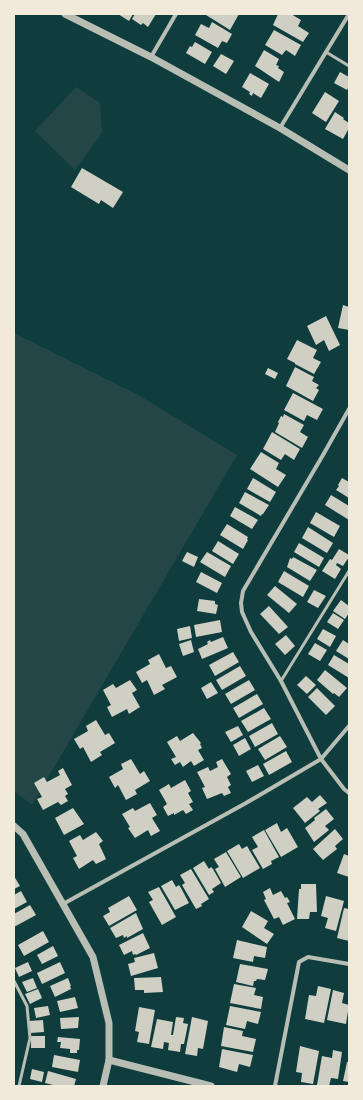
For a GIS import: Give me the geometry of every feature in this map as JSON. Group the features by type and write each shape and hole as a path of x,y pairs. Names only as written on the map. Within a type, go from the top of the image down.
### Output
{"street":[{"path":"65,14 151,57 280,128 349,170"},
{"path":"151,57 176,14"},
{"path":"280,128 349,14"},
{"path":"349,409 243,592 241,603 242,612 251,632 281,681 321,759 344,789 349,793"},
{"path":"63,904 246,803 321,759 349,726"},
{"path":"14,826 23,834 93,957 109,1023 108,1060 103,1086"},
{"path":"275,1086 299,962 308,957 349,964"},
{"path":"108,1060 191,1084 211,1086"}],"lane":[{"path":"326,52 349,66"},
{"path":"281,681 349,571"},
{"path":"14,981 27,1006 30,1038 19,1086"}],"shaded area":[{"path":"76,87 100,103 102,133 75,170 35,131"},
{"path":"14,333 140,396 237,455 32,805 14,791"}],"building":[{"path":"118,14 133,14 129,21"},
{"path":"135,14 156,14 148,27 143,23 141,25 132,19"},
{"path":"239,14 230,30 206,15"},
{"path":"278,14 291,14 301,20 298,26 309,33 303,42 273,25"},
{"path":"212,22 232,34 227,43 222,41 218,48 195,35 201,24 209,28"},
{"path":"274,30 301,45 295,56 286,50 282,55 265,45"},
{"path":"195,42 212,52 205,64 186,53 190,46 192,47"},
{"path":"264,50 279,59 276,65 279,66 278,68 284,72 279,82 255,66"},
{"path":"221,54 234,61 226,74 213,66"},
{"path":"340,72 349,77 349,86 347,90 334,83"},
{"path":"250,73 269,84 261,98 253,93 252,96 249,94 250,92 242,87"},
{"path":"325,92 339,101 326,122 312,113"},
{"path":"335,112 349,123 349,128 343,139 325,129"},
{"path":"82,168 123,192 113,208 101,200 99,204 71,187"},
{"path":"343,305 349,307 349,330 338,328"},
{"path":"326,316 340,345 329,351 324,340 316,345 307,326"},
{"path":"297,340 317,350 313,358 321,362 314,374 287,359"},
{"path":"295,367 314,377 312,381 319,385 316,388 319,390 313,401 286,386"},
{"path":"268,368 278,373 275,379 265,374"},
{"path":"293,393 323,409 317,420 307,415 304,421 284,410"},
{"path":"284,414 304,425 300,432 308,437 302,448 275,432 281,416 283,417"},
{"path":"272,432 300,449 294,460 285,454 281,460 263,449"},
{"path":"261,452 279,463 276,469 286,475 278,487 250,469"},
{"path":"253,478 276,492 270,502 247,489"},
{"path":"342,478 349,482 349,498 336,490"},
{"path":"245,492 269,505 261,516 239,503"},
{"path":"331,495 349,506 349,520 325,505"},
{"path":"235,507 258,520 252,529 230,516"},
{"path":"316,512 340,526 334,537 310,523"},
{"path":"227,524 248,537 243,549 220,535"},
{"path":"308,527 333,543 327,553 302,538"},
{"path":"218,541 239,554 233,564 212,551"},
{"path":"299,543 324,558 319,567 294,552"},
{"path":"339,549 349,555 349,557 343,566 337,563 336,565 341,569 335,579 322,571"},
{"path":"187,552 198,557 194,567 182,561"},
{"path":"207,552 231,566 225,577 200,562"},
{"path":"293,557 317,570 310,581 287,567 290,558 292,559"},
{"path":"284,571 309,586 303,597 278,582"},
{"path":"201,572 222,583 217,593 196,582"},
{"path":"275,586 297,604 289,613 267,595"},
{"path":"314,590 326,596 318,608 307,602"},
{"path":"199,599 215,601 215,604 218,605 216,614 197,611"},
{"path":"341,600 349,606 349,613 345,619 333,611"},
{"path":"269,606 288,627 279,634 260,614"},
{"path":"333,613 344,620 338,629 327,622"},
{"path":"220,620 222,632 196,637 194,625"},
{"path":"190,626 192,638 179,641 177,629"},
{"path":"323,629 336,636 330,647 317,639"},
{"path":"286,635 295,646 285,655 275,644"},
{"path":"223,637 228,648 202,659 198,649 208,644 207,642 210,640 211,642"},
{"path":"191,640 194,652 183,656 179,644"},
{"path":"343,640 349,644 349,659 336,651"},
{"path":"315,643 327,650 320,661 308,654"},
{"path":"233,652 239,662 215,676 209,665"},
{"path":"159,654 166,668 171,666 177,677 162,685 165,689 154,695 147,680 142,683 136,672 150,664 148,660"},
{"path":"334,655 349,664 349,678 328,665"},
{"path":"240,666 246,676 222,690 216,680"},
{"path":"325,670 347,688 339,697 334,693 333,694 317,680"},
{"path":"306,676 316,685 307,694 297,685"},
{"path":"130,680 137,690 132,693 140,707 129,714 127,709 112,717 107,707 111,705 103,690 113,684 116,688"},
{"path":"249,680 255,690 231,704 225,694"},
{"path":"211,682 218,693 207,699 201,688"},
{"path":"317,688 335,706 326,715 308,697"},
{"path":"257,694 263,704 239,718 233,708"},
{"path":"264,708 271,719 248,732 241,721"},
{"path":"96,720 105,735 109,733 115,743 100,752 102,755 91,762 83,747 80,749 74,739 88,731 86,726"},
{"path":"272,723 278,734 255,747 249,736"},
{"path":"238,726 243,735 231,742 225,732"},
{"path":"193,733 201,743 202,748 198,750 204,760 194,766 191,761 183,767 180,762 175,765 171,759 176,757 167,742 177,736 180,741"},
{"path":"280,736 287,747 265,760 258,749"},
{"path":"245,738 251,749 239,756 233,745"},
{"path":"286,751 292,762 269,775 263,764"},
{"path":"131,759 140,774 144,771 150,781 135,790 137,794 126,800 118,785 115,788 109,777 123,769 121,764"},
{"path":"222,759 231,774 227,777 231,785 228,787 231,793 224,796 222,793 207,799 202,788 205,787 197,772 208,767 210,771 218,767 216,762"},
{"path":"258,765 264,776 252,782 246,771"},
{"path":"63,768 72,785 65,789 68,794 65,796 68,801 61,805 58,802 43,810 37,799 42,797 34,783 44,777 47,782 60,775 58,771"},
{"path":"185,780 191,791 188,793 193,802 189,804 193,810 186,814 183,810 174,815 174,813 168,816 163,807 167,804 159,790 169,784 171,788"},
{"path":"320,795 327,803 318,809 320,811 305,823 293,808 307,797 312,802"},
{"path":"150,803 157,815 152,818 160,831 151,836 148,830 135,838 128,828 130,827 122,814 133,808 135,811"},
{"path":"73,808 84,824 64,835 55,818"},
{"path":"326,809 334,819 325,826 329,830 314,842 305,828 315,820 314,818"},
{"path":"277,823 281,832 287,828 298,847 281,857 265,830"},
{"path":"335,829 343,839 335,846 337,849 323,860 313,849"},
{"path":"264,830 279,857 271,861 272,864 263,869 252,850 258,847 252,837"},
{"path":"96,832 103,841 99,844 106,859 96,864 93,860 79,869 73,858 77,856 69,841 80,835 83,840"},
{"path":"239,844 242,849 247,846 260,868 243,878 227,851"},
{"path":"226,852 241,877 225,887 215,869 219,867 214,859"},
{"path":"344,854 349,856 349,877 337,873"},
{"path":"204,861 209,869 211,867 213,869 221,883 212,889 214,892 209,895 193,868"},
{"path":"191,869 209,899 201,904 202,906 196,909 182,885 185,883 180,875"},
{"path":"14,876 20,886 14,889"},
{"path":"172,880 176,887 179,885 189,903 175,910 161,886"},
{"path":"301,884 316,884 317,912 310,912 309,919 297,919 299,889 301,889"},
{"path":"159,887 176,917 162,925 149,902 153,900 148,892"},
{"path":"270,888 273,895 281,891 285,898 287,897 290,902 287,903 295,919 283,925 279,917 274,919 264,900 266,899 263,892"},
{"path":"21,891 27,902 14,909 14,895"},
{"path":"129,896 137,910 109,926 103,916 110,912 108,908"},
{"path":"326,896 344,901 336,931 325,928 328,918 321,916"},
{"path":"30,905 36,915 14,927 14,914"},
{"path":"344,908 349,909 349,941 337,938"},
{"path":"251,911 268,921 264,928 274,934 267,944 242,927"},
{"path":"136,913 143,929 127,938 127,936 124,938 123,935 116,938 110,928"},
{"path":"43,931 49,942 24,956 18,945"},
{"path":"143,933 150,948 136,955 133,955 132,951 124,955 119,945"},
{"path":"237,940 267,947 265,958 254,956 253,962 233,958"},
{"path":"53,946 58,956 42,964 37,955"},
{"path":"154,953 158,968 131,976 128,964 135,962 134,958"},
{"path":"28,962 32,971 19,977 15,968"},
{"path":"60,962 65,973 42,984 37,973"},
{"path":"240,964 268,969 265,980 257,979 254,981 253,986 236,982"},
{"path":"161,977 163,992 144,993 144,990 135,990 134,978"},
{"path":"33,978 37,988 27,992 22,982"},
{"path":"68,978 71,989 55,997 50,986"},
{"path":"234,984 256,988 254,995 263,997 261,1009 230,1003"},
{"path":"318,986 331,989 324,1023 305,1019 309,995 316,996"},
{"path":"38,989 42,998 30,1004 25,994"},
{"path":"333,990 344,993 342,1003 349,1005 346,1024 327,1020"},
{"path":"75,997 78,1008 60,1012 57,1001"},
{"path":"48,1006 50,1015 36,1018 34,1008"},
{"path":"230,1006 261,1012 258,1024 247,1021 245,1029 226,1025"},
{"path":"139,1007 155,1010 149,1044 137,1042 139,1032 135,1031"},
{"path":"79,1017 78,1028 61,1029 60,1018"},
{"path":"176,1017 184,1018 183,1023 188,1024 184,1044 181,1044 180,1052 168,1050 169,1043 164,1042 163,1049 151,1047 157,1019 173,1022 171,1035 173,1035"},
{"path":"192,1017 208,1021 203,1049 198,1048 197,1056 185,1054"},
{"path":"43,1020 44,1032 30,1033 29,1021"},
{"path":"224,1027 243,1031 242,1036 256,1039 253,1052 221,1046"},
{"path":"31,1036 45,1036 45,1048 31,1048"},
{"path":"58,1037 80,1039 79,1050 77,1050 77,1053 70,1053 70,1049 60,1048 61,1042 57,1042"},
{"path":"300,1046 319,1051 313,1084 301,1082 302,1073 296,1072"},
{"path":"222,1049 253,1055 250,1067 239,1064 237,1072 219,1067"},
{"path":"333,1050 342,1052 338,1079 331,1078 329,1086 317,1085 322,1056 332,1058"},
{"path":"54,1055 80,1060 78,1072 52,1067"},
{"path":"347,1062 349,1062 349,1082 343,1081"},
{"path":"32,1069 44,1072 42,1082 30,1079"},
{"path":"48,1071 76,1079 74,1086 57,1086 45,1083"}]}
